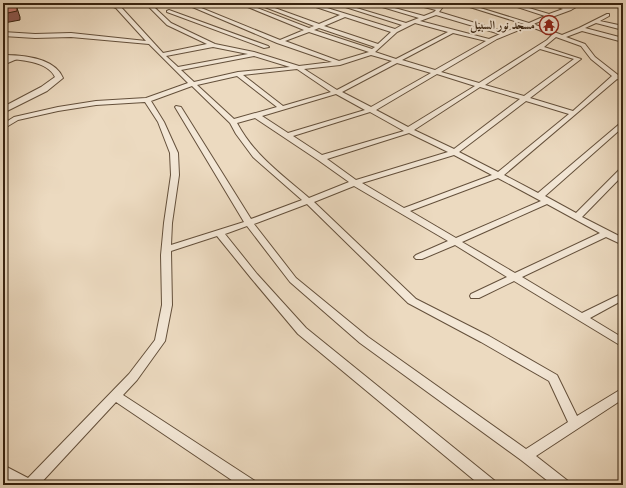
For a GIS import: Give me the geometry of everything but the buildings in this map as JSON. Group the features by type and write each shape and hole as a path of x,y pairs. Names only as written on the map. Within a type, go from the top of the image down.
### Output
{"street":[{"path":"106,3 118,7 162,55 233,122 238,133 259,158 308,201 412,301 485,339 553,378 575,424"},
{"path":"150,5 167,3"},
{"path":"185,3 340,63"},
{"path":"240,3 309,30 396,61 480,84 574,114"},
{"path":"257,3 301,20 378,46"},
{"path":"306,3 395,31"},
{"path":"336,3 406,25"},
{"path":"347,7 352,3"},
{"path":"371,3 425,18"},
{"path":"410,3 505,34"},
{"path":"3,127 16,118 58,108 96,103 147,100 192,84 238,74 340,63 372,52 395,31 438,11 444,3"},
{"path":"403,211 499,175 620,77 593,58 584,45 528,24 459,3"},
{"path":"507,3 550,16"},
{"path":"550,3 569,9"},
{"path":"287,136 371,110 491,40 581,3"},
{"path":"613,3 623,5"},
{"path":"150,5 169,24 214,45 254,54 297,67 337,92 499,175 623,242"},
{"path":"169,11 266,47"},
{"path":"177,70 254,54 266,47 346,15"},
{"path":"321,158 410,130 549,41 558,36 582,29 607,15"},
{"path":"201,29 226,20"},
{"path":"596,21 623,28"},
{"path":"417,22 491,40"},
{"path":"582,29 623,40"},
{"path":"186,33 193,31"},
{"path":"233,122 337,92 453,31"},
{"path":"3,34 35,36 71,35 151,43"},
{"path":"162,55 214,45"},
{"path":"167,249 249,223 355,183 454,152 578,59 540,47"},
{"path":"3,57 44,64 54,70 59,78 44,88 3,110"},
{"path":"3,63 15,58"},
{"path":"574,62 580,67"},
{"path":"238,74 282,108"},
{"path":"3,471 29,485 133,377 160,341 167,305 168,223 175,175 174,153 161,122 147,100"},
{"path":"178,107 249,223 293,280 364,340 526,456 563,485"},
{"path":"256,115 321,158 355,183 455,241 623,343"},
{"path":"539,197 623,123"},
{"path":"577,218 621,176"},
{"path":"419,257 548,201"},
{"path":"219,232 254,276 302,331 490,485"},
{"path":"475,296 607,233"},
{"path":"582,318 623,296"},
{"path":"526,456 623,392"},
{"path":"115,395 250,485"}],"place":[{"name":"مسجد نور السبيل","path":"549,25"}]}
